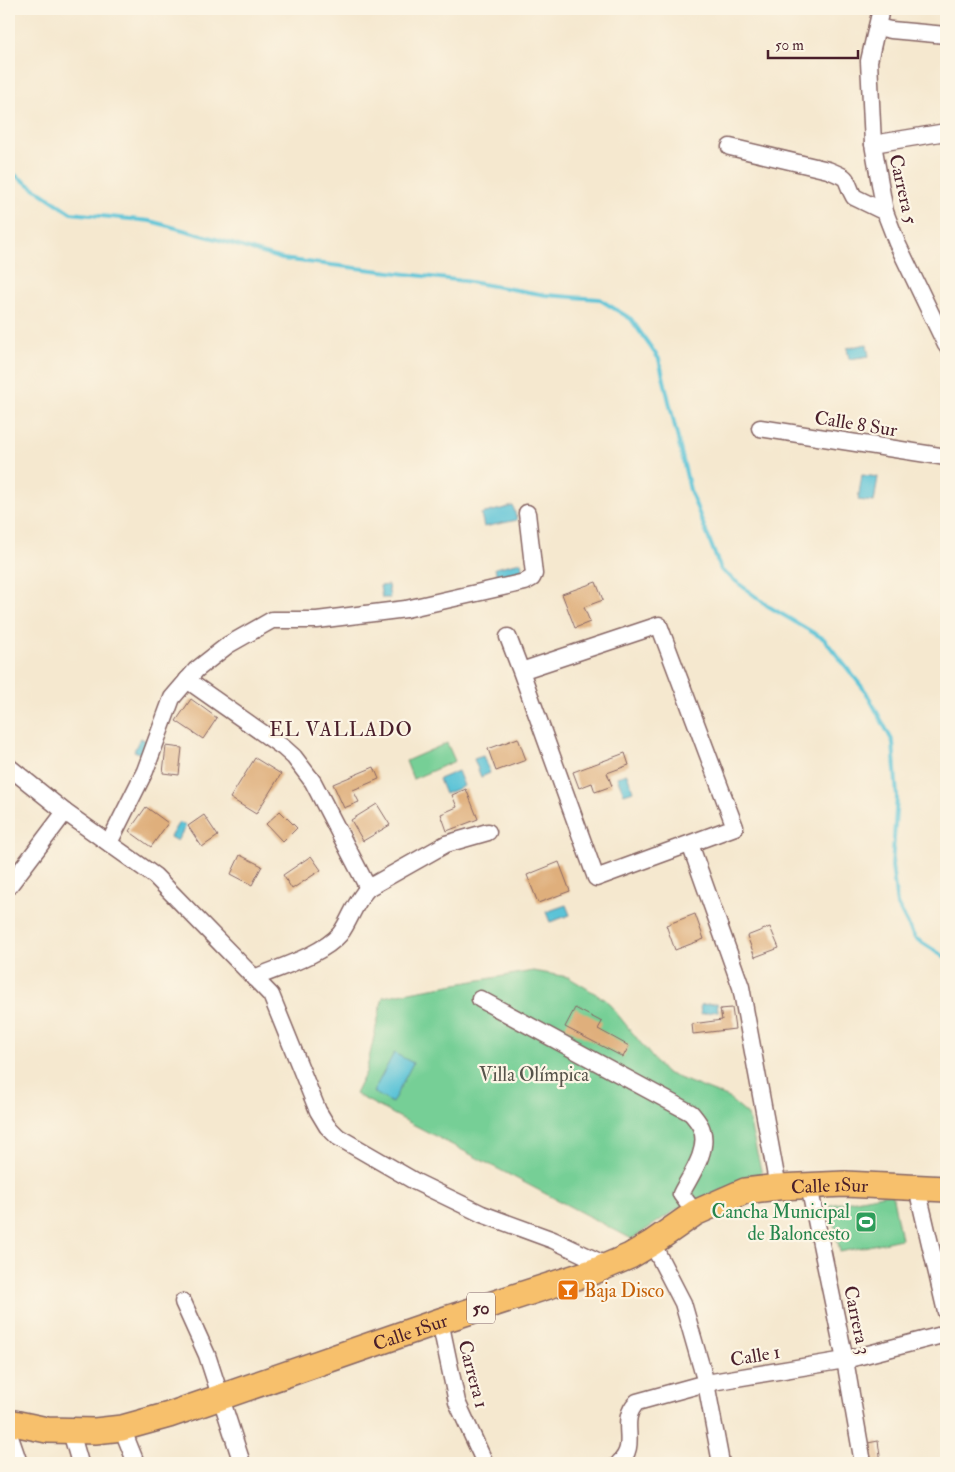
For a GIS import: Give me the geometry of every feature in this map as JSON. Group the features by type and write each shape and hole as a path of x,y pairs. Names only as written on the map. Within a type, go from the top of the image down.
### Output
{"highway":[{"name":"Calle 1Sur","path":"9,1422 47,1430 95,1431 122,1428 169,1414 440,1321 608,1266 652,1244 695,1213 745,1191 778,1187 845,1184 946,1189"}],"street":[{"name":"Carrera 5","path":"880,9 869,61 873,144 885,212 897,243 946,346"},
{"path":"877,27 946,35"},
{"path":"873,144 946,132"},
{"path":"730,147 828,170 843,176 848,181 854,198 885,212"},
{"name":"Calle 8 Sur","path":"760,428 946,457"},
{"path":"109,843 145,771 172,698 196,670 228,645 272,620 317,620 406,609 525,582 532,578 534,574 527,513"},
{"path":"508,637 596,878 735,827 659,625 521,671"},
{"path":"187,680 294,757 313,782 368,888"},
{"path":"9,767 65,812 155,876 271,995 318,1111 327,1126 338,1137 416,1182 482,1214 553,1240 608,1266"},
{"path":"9,886 65,812"},
{"path":"254,978 331,943 341,932 359,898 368,888 446,844 488,832"},
{"path":"690,844 741,987 778,1187"},
{"path":"480,999 691,1112 702,1131 703,1141 701,1154 681,1194 695,1213"},
{"name":"Carrera 3","path":"809,1186 846,1360 863,1463"},
{"path":"917,1188 940,1261 946,1312"},
{"path":"652,1244 683,1303 706,1383 721,1463"},
{"path":"183,1302 207,1355 219,1397 242,1463"},
{"name":"Carrera 1","path":"440,1321 457,1402 485,1463"},
{"name":"Calle 1","path":"619,1463 628,1447 629,1433 627,1421 630,1409 637,1402 706,1383 846,1360 946,1334"},
{"path":"122,1428 136,1463"},
{"path":"71,1432 80,1463"},
{"path":"9,1434 19,1463"}],"green space":[{"path":"447,743 455,761 413,779 406,761"},
{"name":"Villa Olímpica","path":"533,971 568,977 606,1000 664,1072 727,1097 748,1115 762,1174 680,1207 632,1239 355,1094 366,1072 383,997"},
{"name":"Cancha Municipal de Baloncesto","path":"892,1193 901,1239 840,1252 830,1205"}],"water":[{"path":"867,344 869,356 849,359 847,348"},
{"path":"862,475 878,477 874,502 858,500"},
{"path":"513,506 517,520 484,527 481,514"},
{"path":"521,562 523,573 498,580 495,568"},
{"path":"388,585 390,598 382,598 380,586"},
{"path":"140,738 147,741 142,754 134,751"},
{"path":"483,756 490,773 481,777 474,759"},
{"path":"458,771 464,786 445,794 439,779"},
{"path":"627,774 633,791 624,794 617,777"},
{"path":"179,822 186,826 177,841 170,837"},
{"path":"566,905 570,915 550,922 546,912"},
{"path":"717,1003 718,1011 701,1014 700,1005"},
{"path":"394,1053 413,1063 392,1103 373,1092"}],"building":[{"path":"596,582 603,600 584,607 590,622 575,628 562,594"},
{"path":"191,699 217,718 203,739 176,721"},
{"path":"518,738 526,760 496,771 488,749"},
{"path":"166,746 182,748 179,775 163,773"},
{"path":"625,753 629,765 607,773 612,786 595,792 592,783 579,788 573,772"},
{"path":"255,758 281,774 256,814 230,798"},
{"path":"374,767 379,779 353,790 359,802 344,808 333,784"},
{"path":"466,789 478,819 447,831 441,814 457,807 452,795"},
{"path":"377,804 390,825 363,841 351,820"},
{"path":"146,807 168,823 151,847 129,831"},
{"path":"280,811 297,828 283,842 266,824"},
{"path":"204,815 218,836 202,847 188,826"},
{"path":"240,855 262,866 252,885 231,874"},
{"path":"311,856 321,870 292,889 283,875"},
{"path":"559,862 570,891 538,903 527,875"},
{"path":"695,914 704,939 675,950 666,925"},
{"path":"770,927 779,948 755,957 747,936"},
{"path":"575,1008 602,1022 598,1029 629,1046 623,1057 565,1027"},
{"path":"732,1008 735,1029 693,1034 692,1024 722,1020 720,1009"},
{"path":"878,1441 881,1463 871,1463 868,1443"}],"waterway":[{"path":"9,171 71,213 150,221 282,259 464,281 546,295 599,299 631,319 659,359 690,490 721,570 768,606 824,639 866,692 893,742 897,797 892,866 897,904 915,938 946,958"}],"place":[{"name":"Cancha Municipal de Baloncesto","path":"866,1222"},
{"name":"Baja Disco","path":"568,1290"}],"district":[{"name":"EL VALLADO","path":"341,729"}]}
